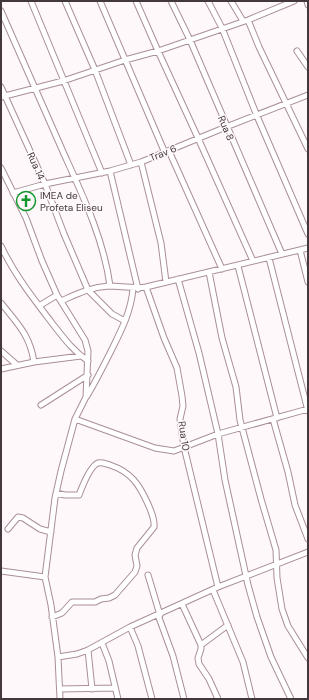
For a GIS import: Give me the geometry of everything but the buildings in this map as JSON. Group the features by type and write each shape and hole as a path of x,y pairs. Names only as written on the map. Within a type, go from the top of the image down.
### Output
{"street":[{"path":"31,1 102,173"},
{"path":"65,1 95,70 131,165"},
{"path":"100,1 125,60 222,269"},
{"path":"136,1 253,261"},
{"name":"Rua 8","path":"171,1 190,40 226,127 282,254"},
{"path":"208,1 222,28 257,116 308,234"},
{"path":"231,1 246,21 308,149"},
{"path":"3,96 64,81 125,60 158,51 246,21 294,1"},
{"path":"307,1 308,5"},
{"path":"1,11 75,178 98,235 108,270 110,286"},
{"path":"297,50 308,67"},
{"name":"Rua 14","path":"1,87 3,96 45,184 88,290"},
{"name":"Trav 6","path":"13,193 45,184 102,173 141,162 198,138 308,96"},
{"path":"141,162 161,243 166,282"},
{"path":"1,168 26,218 42,261 58,295 85,340 88,351 86,397"},
{"path":"60,699 58,657 45,577 56,493 75,420 125,321 136,289 110,171"},
{"path":"1,246 23,285 38,306 67,342 88,361"},
{"path":"61,301 88,290 110,286 136,289 238,266 308,248"},
{"path":"300,250 308,282"},
{"path":"75,420 155,448 174,451 218,434 308,410 269,258"},
{"path":"238,266 295,505 308,539"},
{"path":"209,272 222,338 236,387 239,415 260,499 276,550 276,578 284,617 296,640 308,658"},
{"path":"178,279 199,353 218,434 225,480 246,576 271,657 291,699"},
{"name":"Rua 10","path":"146,287 164,338 177,368 183,406 180,419 184,447 216,588 228,625 243,662 252,699"},
{"path":"88,290 112,314 125,321"},
{"path":"38,306 58,295"},
{"path":"1,303 27,336 34,362"},
{"path":"1,351 17,365"},
{"path":"1,369 34,362 81,356"},
{"path":"41,406 88,375"},
{"path":"52,617 62,613 72,602 95,602 115,595 135,572 136,548 154,528 152,512 141,488 128,474 119,468 99,462 94,465 79,495 65,495 56,493"},
{"path":"8,529 18,517 23,518 40,529 51,532"},
{"path":"58,657 77,654 88,650 130,627 216,588 308,552"},
{"path":"1,571 45,577"},
{"path":"148,575 159,615 175,662 184,699"},
{"path":"182,604 201,645 198,658 199,664 209,679 218,699"},
{"path":"201,645 228,625"},
{"path":"130,627 138,646 152,699"},
{"path":"102,643 109,661 118,699"},
{"path":"88,650 92,688"},
{"path":"60,689 115,688"}],"place":[{"name":"IMEA de Profeta Eliseu","path":"26,201"}]}
